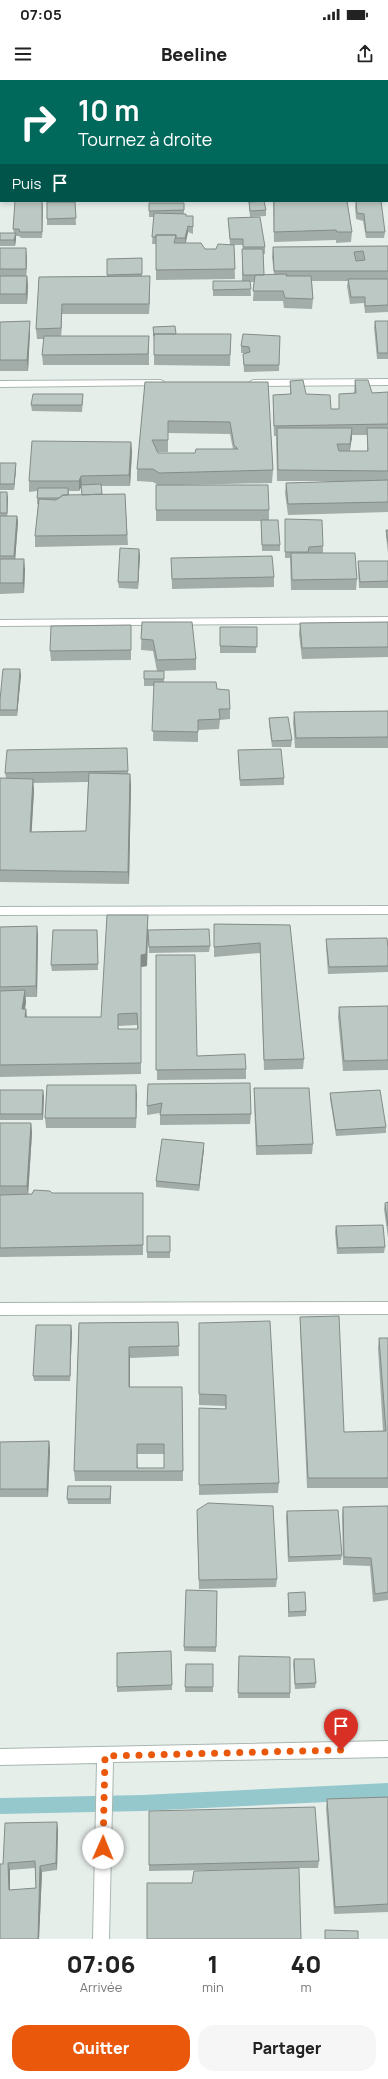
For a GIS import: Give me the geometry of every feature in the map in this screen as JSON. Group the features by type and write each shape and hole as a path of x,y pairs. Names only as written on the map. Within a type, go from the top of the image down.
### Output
{"street":[{"path":"246,383 388,382"},
{"path":"0,384 174,383"},
{"path":"0,623 388,620"},
{"path":"0,911 388,910"},
{"path":"0,1309 388,1308"},
{"path":"0,1757 388,1749"},
{"path":"101,1939 105,1756"}],"building":[{"path":"15,202 42,202 42,232 20,232 19,229 13,229"},
{"path":"47,202 75,202 76,218 47,219"},
{"path":"249,202 264,202 266,210 250,211"},
{"path":"274,202 347,202 352,232 337,232 336,230 274,232"},
{"path":"356,202 381,202 385,232 366,232 364,214 357,213"},
{"path":"149,203 184,203 184,210 149,211"},
{"path":"154,213 186,214 186,216 193,216 193,227 188,226 185,238 176,238 176,235 156,235 156,237 152,237"},
{"path":"260,217 265,247 243,247 243,239 230,239 228,218"},
{"path":"0,233 16,233 14,240 0,240"},
{"path":"156,235 176,235 174,243 201,243 205,249 216,249 218,244 234,245 235,269 156,270"},
{"path":"388,246 388,271 274,271 273,247","holes":["363,251 365,260 356,261 354,252"]},
{"path":"0,248 26,248 26,269 0,269"},
{"path":"242,249 263,249 264,275 243,275"},
{"path":"142,258 142,274 107,275 107,259"},
{"path":"287,274 286,276 311,276 313,299 285,298 283,291 253,291 255,275"},
{"path":"0,276 27,276 26,294 0,294"},
{"path":"150,276 149,304 62,304 61,328 36,329 39,277"},
{"path":"348,279 388,279 388,305 365,306 365,297 351,297"},
{"path":"213,281 250,281 251,289 213,290"},
{"path":"30,321 27,360 0,360 0,322"},
{"path":"375,321 388,321 388,353 378,353"},
{"path":"175,326 176,334 154,334 154,336 153,327"},
{"path":"154,334 231,334 230,355 154,355"},
{"path":"243,334 280,336 279,365 244,365 243,354 250,352 249,347 241,346"},
{"path":"44,336 149,336 148,354 42,355"},
{"path":"303,380 306,394 330,395 331,409 339,409 339,394 356,393 355,380 368,380 372,393 388,392 388,424 274,426 273,395 291,394 290,381"},
{"path":"145,382 268,382 273,470 159,473 153,469 137,469","holes":["168,421 230,422 234,445 238,449 196,449 195,453 158,453 152,440 168,440"]},
{"path":"33,394 83,394 82,405 31,405"},
{"path":"277,428 352,428 350,444 337,444 339,451 368,451 367,428 388,428 388,471 278,470"},
{"path":"32,441 131,442 129,475 81,476 79,481 29,481"},
{"path":"0,463 16,463 14,484 0,484"},
{"path":"388,480 388,502 288,504 286,483"},
{"path":"101,484 102,494 82,495 81,485"},
{"path":"156,485 268,485 269,510 156,510"},
{"path":"38,488 68,488 68,495 63,495 59,498 37,498"},
{"path":"0,492 7,492 7,513 0,513"},
{"path":"125,494 127,535 35,536 39,499 56,500 63,495"},
{"path":"0,516 17,516 14,556 0,556"},
{"path":"285,519 322,520 323,546 309,547 308,552 285,552"},
{"path":"261,520 278,520 280,545 262,545"},
{"path":"386,530 388,530 388,542"},
{"path":"120,548 139,549 138,582 118,582"},
{"path":"291,553 355,553 357,579 292,580"},
{"path":"272,556 274,577 172,579 171,558"},
{"path":"0,559 24,559 23,583 0,583"},
{"path":"358,561 388,561 388,581 360,582"},
{"path":"142,622 192,622 196,659 157,660 153,640 141,639"},
{"path":"388,622 388,647 302,648 300,623"},
{"path":"131,625 131,650 50,651 51,626"},
{"path":"220,627 257,627 257,647 220,646"},
{"path":"3,669 20,669 17,710 0,710"},
{"path":"144,671 164,671 164,679 144,679"},
{"path":"154,682 216,682 217,689 229,690 230,709 219,709 220,719 198,720 198,732 152,731"},
{"path":"388,711 388,737 296,738 294,712"},
{"path":"288,717 292,740 272,741 269,718"},
{"path":"127,748 128,771 5,773 7,750"},
{"path":"281,749 284,778 240,780 238,750"},
{"path":"89,773 130,774 128,872 0,870 0,778 33,779 30,832 86,831"},
{"path":"107,915 148,915 146,954 141,955 141,1063 0,1065 0,991 25,990 22,1009 26,1009 25,1017 101,1017","holes":["137,1013 138,1029 118,1029 118,1014"]},
{"path":"214,924 290,925 304,1059 264,1060 260,943 214,947"},
{"path":"37,926 36,986 0,987 0,927"},
{"path":"209,929 210,946 149,947 148,930"},
{"path":"53,930 97,930 98,964 51,965"},
{"path":"387,938 388,966 329,967 326,939"},
{"path":"156,955 195,955 197,1056 245,1054 246,1069 156,1070"},
{"path":"388,1006 388,1060 344,1061 339,1007"},
{"path":"250,1083 251,1114 160,1115 162,1103 147,1106 148,1084"},
{"path":"47,1085 136,1085 136,1118 45,1118"},
{"path":"254,1088 309,1088 313,1144 257,1146"},
{"path":"0,1090 43,1090 42,1114 0,1114"},
{"path":"380,1090 386,1127 336,1130 330,1093"},
{"path":"0,1123 31,1123 27,1186 0,1186"},
{"path":"162,1139 204,1143 199,1185 156,1181"},
{"path":"34,1190 50,1191 52,1193 143,1193 143,1245 0,1248 0,1195 32,1194"},
{"path":"388,1202 388,1226 385,1203"},
{"path":"383,1225 385,1247 338,1248 336,1226"},
{"path":"147,1236 170,1236 170,1252 147,1252"},
{"path":"339,1316 344,1432 386,1431 379,1338 388,1338 388,1478 308,1478 300,1317"},
{"path":"270,1321 279,1483 199,1485 199,1408 226,1409 226,1395 199,1394 199,1323"},
{"path":"178,1322 179,1346 129,1347 129,1387 182,1387 183,1471 74,1471 79,1323","holes":["137,1444 164,1444 164,1468 137,1468"]},
{"path":"36,1325 71,1325 70,1376 33,1376"},
{"path":"49,1441 47,1489 0,1489 0,1442"},
{"path":"68,1486 111,1486 110,1499 67,1499"},
{"path":"208,1503 273,1506 277,1579 199,1580 197,1510"},
{"path":"388,1506 388,1592 375,1594 371,1558 344,1557 343,1507"},
{"path":"338,1510 342,1555 289,1557 287,1511"},
{"path":"186,1590 217,1591 216,1647 184,1647"},
{"path":"305,1592 306,1611 289,1612 288,1593"},
{"path":"171,1651 172,1685 117,1687 117,1653"},
{"path":"239,1656 290,1657 290,1693 238,1693"},
{"path":"294,1659 314,1659 316,1683 295,1684"},
{"path":"186,1664 213,1664 213,1687 185,1687"},
{"path":"388,1797 388,1904 335,1907 327,1799"},
{"path":"315,1807 319,1861 149,1865 149,1811"},
{"path":"57,1822 56,1863 40,1866 38,1939 0,1939 0,1864 3,1864 5,1823","holes":["35,1861 36,1888 9,1890 8,1863"]},
{"path":"299,1868 301,1939 147,1939 147,1883 192,1883 194,1871"},
{"path":"325,1930 358,1931 358,1939 325,1939"}],"waterway":[{"path":"0,1806 142,1803 388,1791"}],"route":[{"path":"103,1848 105,1756 341,1750"}]}
